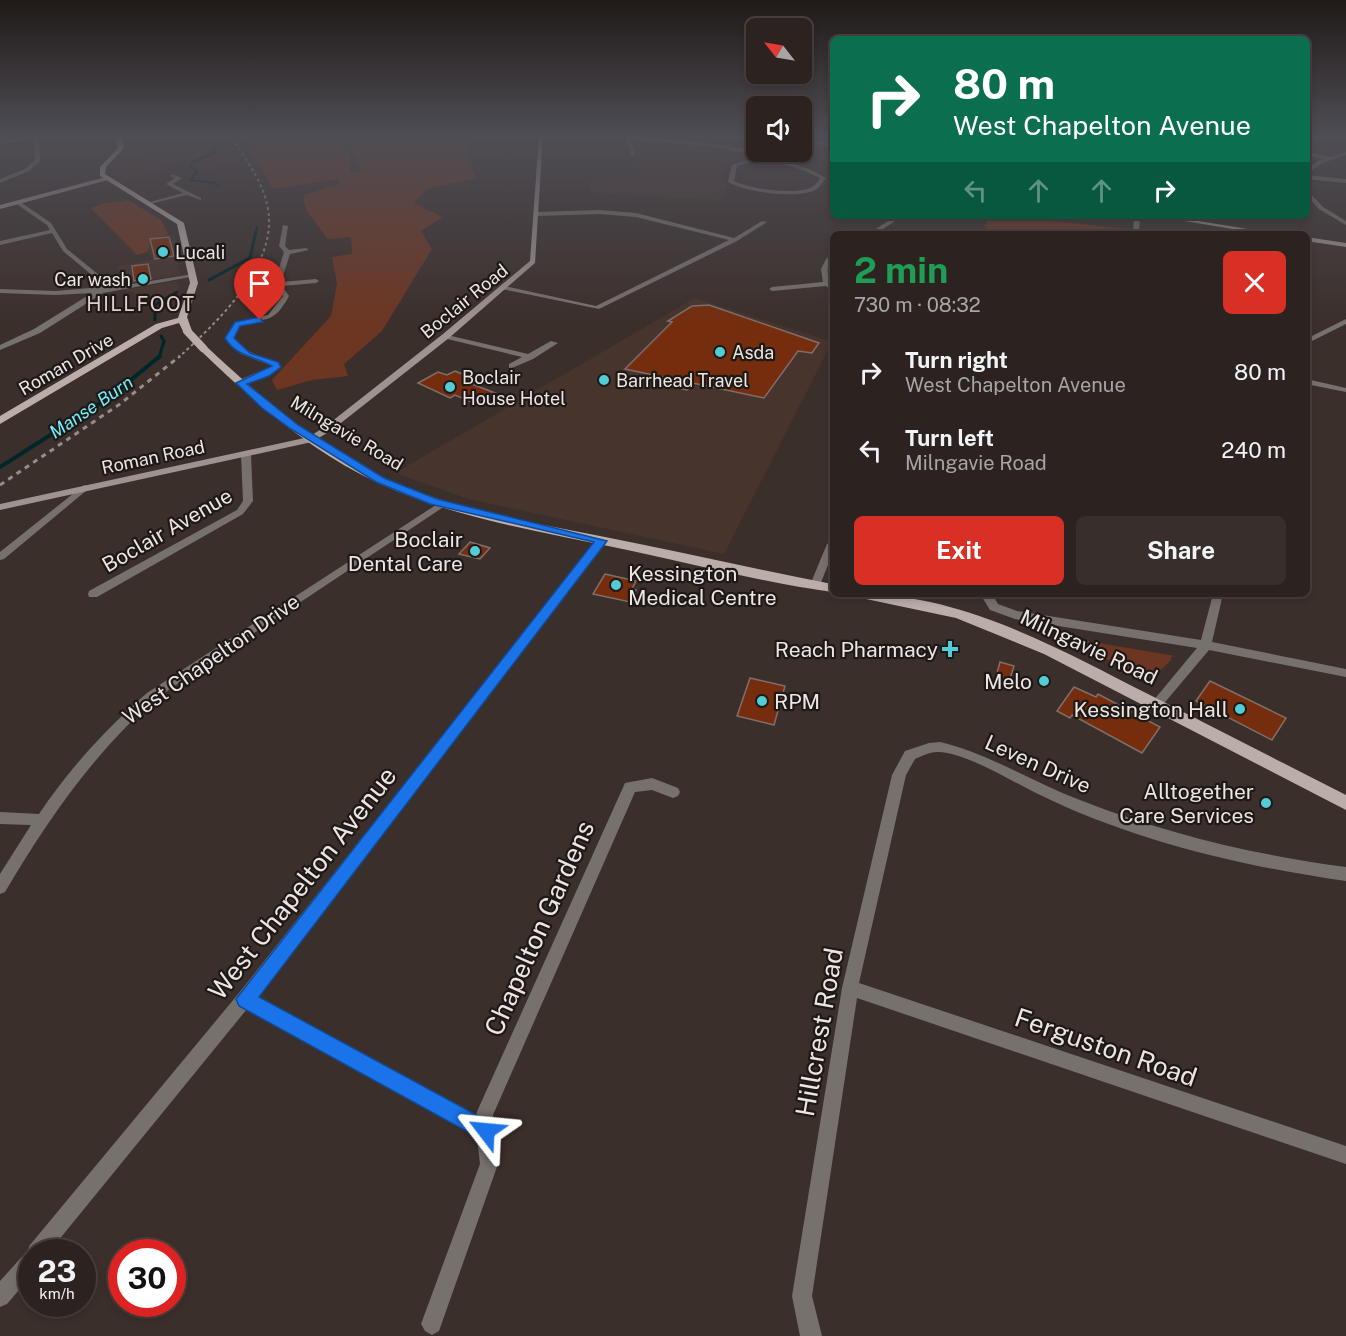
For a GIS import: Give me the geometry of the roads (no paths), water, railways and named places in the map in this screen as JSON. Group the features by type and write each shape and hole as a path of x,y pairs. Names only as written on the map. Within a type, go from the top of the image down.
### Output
{"main road":[{"path":"0,207 35,197"},
{"path":"137,197 180,224 194,286 182,307 185,325"},
{"name":"Boclair Road","path":"312,439 446,336 533,262 538,197"},
{"path":"1177,219 1255,231"},
{"path":"1310,240 1346,245"},
{"name":"Roman Drive","path":"0,421 147,334 185,325"},
{"name":"Milngavie Road","path":"185,325 203,348 265,406 312,439 380,480 442,504 602,541 830,588"},
{"name":"Roman Road","path":"0,507 312,439"},
{"name":"Milngavie Road","path":"880,597 959,614 1049,650 1346,803"}],"street":[{"path":"148,204 173,197"},
{"path":"193,197 199,200"},
{"path":"1312,197 1321,208 1346,224"},
{"path":"0,348 37,331 105,288 102,279 65,250 49,224 17,202"},
{"path":"1310,207 1321,208"},
{"path":"537,214 600,212 636,215 735,240"},
{"path":"876,231 895,219"},
{"path":"504,288 597,308 735,240 764,222"},
{"path":"285,226 282,246 287,252"},
{"path":"0,243 54,231"},
{"path":"287,252 306,250"},
{"path":"277,284 287,252"},
{"path":"830,259 823,268 822,274 830,287"},
{"path":"0,291 56,293 101,291 193,276"},
{"path":"277,284 316,281"},
{"path":"240,383 266,374 276,367 275,364 247,354 233,345 229,338 237,324 266,319 276,314 286,296 277,284"},
{"path":"772,288 830,287"},
{"path":"1310,340 1346,321"},
{"path":"446,336 530,357"},
{"path":"512,366 554,344"},
{"path":"1310,382 1346,390"},
{"name":"Boclair Avenue","path":"93,594 240,512 248,501 246,455"},
{"path":"0,557 84,488"},
{"name":"West Chapelton Drive","path":"0,887 40,820 75,772 109,734 151,696 442,504"},
{"name":"West Chapelton Avenue","path":"48,1239 245,999 602,541"},
{"path":"815,585 830,549"},
{"path":"988,597 994,607 1015,615 1206,645 1346,673"},
{"path":"1157,704 1206,645 1217,597"},
{"name":"Leven Drive","path":"923,750 938,746 959,753 1072,804 1156,834 1252,857 1346,874"},
{"name":"Hillcrest Road","path":"811,1336 802,1296 850,988 899,775 910,755 923,750"},
{"name":"Chapelton Gardens","path":"432,1324 489,1164 484,1114 630,787 652,784 673,792"},
{"path":"0,818 40,820"},
{"name":"Ferguston Road","path":"850,988 1346,1155"},
{"path":"245,999 486,1131"},
{"path":"0,1295 18,1275"}],"waterway":[{"name":"Manse Burn","path":"256,233 257,227"},
{"name":"Manse Burn","path":"209,280 250,258 256,231"},
{"name":"Manse Burn","path":"155,320 155,305 177,292"},
{"name":"Manse Burn","path":"159,356 164,341 161,336"},
{"name":"Manse Burn","path":"0,467 110,397 159,356"}],"railway":[{"path":"178,358 226,311 254,272 264,251 269,230 265,197"},
{"path":"0,485 120,404 180,356"}],"place":[{"name":"Lucali","path":"163,252"},
{"name":"Car wash","path":"143,279"},
{"name":"Asda","path":"720,352"},
{"name":"Barrhead Travel","path":"604,380"},
{"name":"Boclair House Hotel","path":"450,387"},
{"name":"Boclair Dental Care","path":"475,551"},
{"name":"Kessington Medical Centre","path":"616,585"},
{"name":"Reach Pharmacy","path":"950,649"},
{"name":"Melo","path":"1044,681"},
{"name":"RPM","path":"762,701"},
{"name":"Kessington Hall","path":"1240,709"},
{"name":"Alltogether Care Services","path":"1266,803"}],"district":[{"name":"HILLFOOT","path":"141,304"}]}
